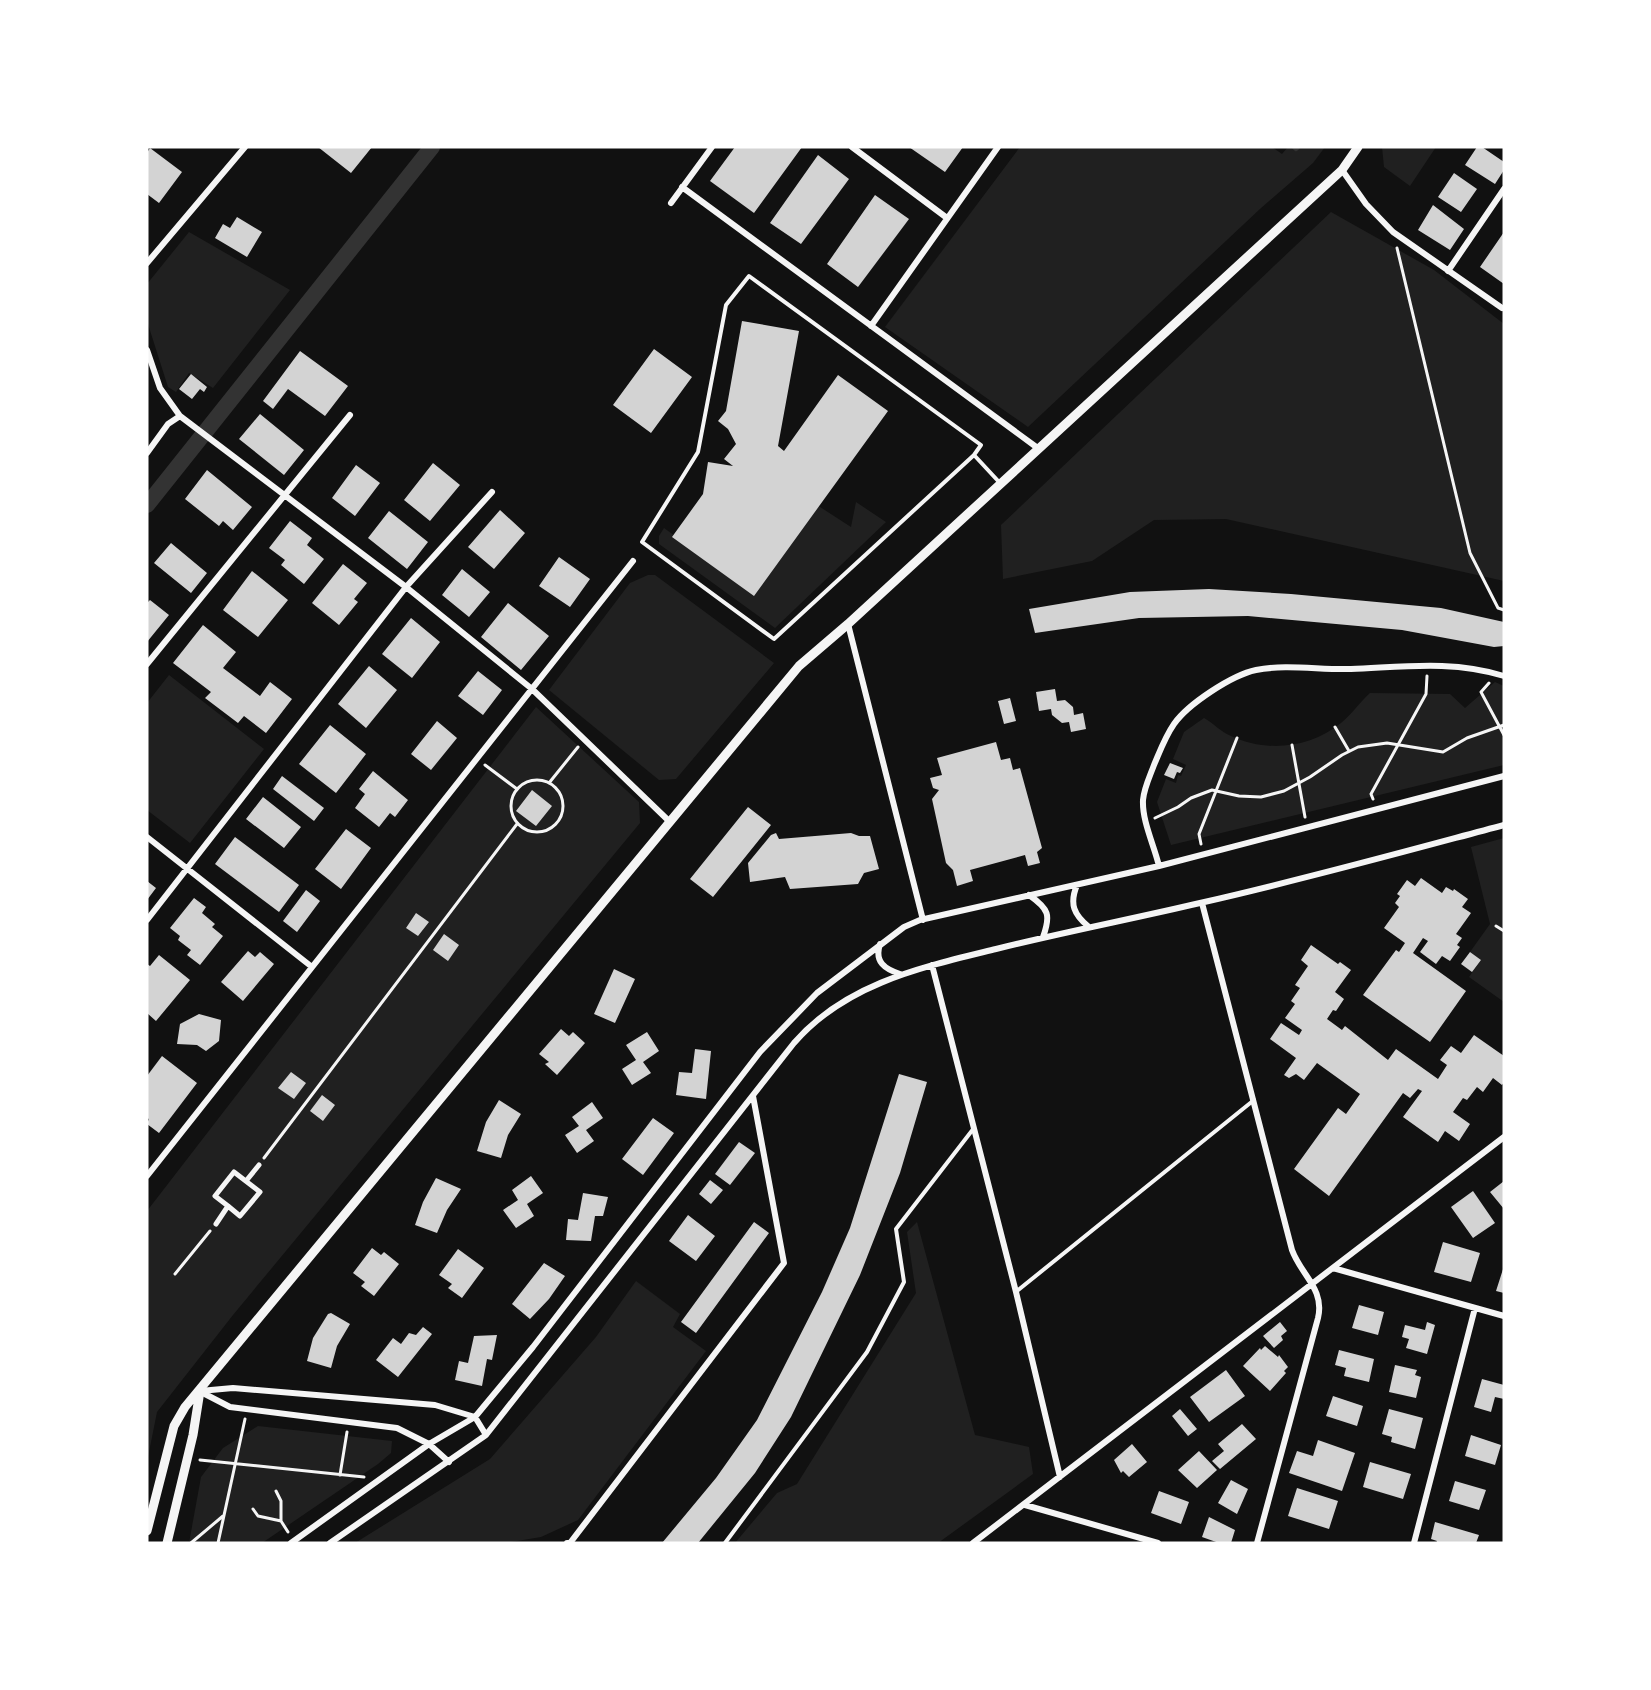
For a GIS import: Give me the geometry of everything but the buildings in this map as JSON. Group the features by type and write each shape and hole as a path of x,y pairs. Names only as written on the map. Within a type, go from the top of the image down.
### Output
{"street":[{"path":"147,263 245,147"},
{"path":"671,203 712,147"},
{"path":"852,147 947,218"},
{"path":"871,326 998,147"},
{"path":"147,1531 174,1426 185,1407 799,666 848,624 1342,170 1358,147"},
{"path":"1342,170 1366,204 1393,231 1503,308"},
{"path":"682,187 1039,448"},
{"path":"1448,271 1504,189"},
{"path":"147,350 160,388 180,416 406,587 532,689 670,822"},
{"path":"147,664 350,415"},
{"path":"147,453 168,424 180,416"},
{"path":"147,920 406,587 492,492"},
{"path":"147,1176 633,561"},
{"path":"848,624 923,920"},
{"path":"1159,866 1143,806 1145,788 1170,729 1190,708 1235,677 1249,671 1273,667 1326,669 1427,665 1460,667 1501,675"},
{"path":"291,1543 429,1444 475,1417 533,1347 760,1052 817,993 904,927 923,920 1159,866 1504,776"},
{"path":"1497,778 1504,782"},
{"path":"330,1543 486,1435 794,1043 822,1015 861,991 900,974 932,965 1043,937 1202,903 1504,825"},
{"path":"147,837 312,967"},
{"path":"1077,885 1073,896 1073,909 1089,927"},
{"path":"1029,896 1041,904 1047,913 1043,937"},
{"path":"1202,903 1292,1250 1320,1299 1319,1313 1257,1543"},
{"path":"880,944 878,954 880,962 890,971 900,974"},
{"path":"932,965 1016,1292 1060,1478"},
{"path":"567,1543 570,1543 784,1263 753,1096"},
{"path":"972,1543 1025,1505 1504,1137"},
{"path":"246,1181 259,1165"},
{"path":"234,1172 260,1192 240,1216 228,1206 215,1196 234,1172"},
{"path":"216,1224 228,1206"},
{"path":"1333,1268 1504,1316"},
{"path":"1414,1543 1475,1308"},
{"path":"200,1391 233,1388 435,1405 475,1417 486,1435"},
{"path":"200,1391 230,1407 397,1428 429,1444 449,1462"},
{"path":"167,1543 200,1391"},
{"path":"1025,1505 1158,1543"}],"lane":[{"path":"749,276 981,445 974,455 774,639 642,542 698,452 726,305 749,276"},
{"path":"974,455 1001,483"},
{"path":"1016,1292 1254,1100"},
{"path":"725,1543 867,1352 904,1282 896,1229 974,1127"}],"path":[{"path":"1393,231 1470,553 1498,608 1504,610"},
{"path":"1375,810 1371,794 1426,694 1427,665"},
{"path":"1501,675 1481,692 1504,735"},
{"path":"1146,821 1212,790 1239,796 1261,797 1284,791 1358,747 1387,743 1443,752 1467,738 1504,725"},
{"path":"1335,727 1349,751"},
{"path":"1203,854 1199,834 1237,738"},
{"path":"549,783 584,740"},
{"path":"1293,745 1307,827"},
{"path":"477,758 517,789"},
{"path":"531,780 549,783 560,795 563,807 556,824 549,830 533,833 517,824 510,808 511,798 517,789 531,780"},
{"path":"259,1165 517,824"},
{"path":"1496,926 1504,931"},
{"path":"175,1274 216,1224"},
{"path":"218,1543 247,1409"},
{"path":"340,1474 348,1422"},
{"path":"187,1458 381,1479"},
{"path":"254,1509 258,1516 280,1521 281,1501 276,1491"},
{"path":"191,1543 224,1515"}],"shaded area":[{"path":"1020,147 1272,147 1282,154 1288,147 1325,147 1313,163 1261,208 1028,427 885,327"},
{"path":"1382,147 1436,147 1410,186 1384,167"},
{"path":"1331,212 1434,270 1504,324 1504,581 1226,519 1154,520 1092,561 1003,579 1001,525"},
{"path":"189,232 290,290 213,388 189,373 176,392 168,387 147,321 147,284"},
{"path":"856,502 886,522 775,628 659,544 659,536 664,528 752,592 817,505 851,527"},
{"path":"648,575 655,575 774,663 676,779 659,780 549,690 630,583"},
{"path":"169,675 264,749 190,843 147,810 147,703"},
{"path":"1495,682 1504,686 1504,765 1171,845 1157,802 1166,779 1176,783 1178,775 1181,776 1186,765 1173,759 1184,732 1204,718 1227,734 1245,741 1259,745 1288,745 1302,743 1329,731 1345,719 1370,693 1450,694 1465,708"},
{"path":"536,707 639,802 640,823 233,1315 157,1412 147,1462 147,1211"},
{"path":"1504,838 1504,1002 1469,977 1481,960 1470,952 1490,924 1471,847"},
{"path":"917,1222 975,1435 1029,1447 1033,1474 938,1543 735,1543 777,1493 797,1484 916,1293 907,1232"},
{"path":"636,1281 680,1314 673,1327 706,1351 578,1520 541,1537 505,1543 355,1543 490,1459 596,1337"},
{"path":"258,1426 392,1441 391,1453 262,1543 189,1543 201,1477 223,1448"}],"waterway":[{"path":"147,505 432,147"},
{"path":"1294,147 1296,149 1298,147"}]}
